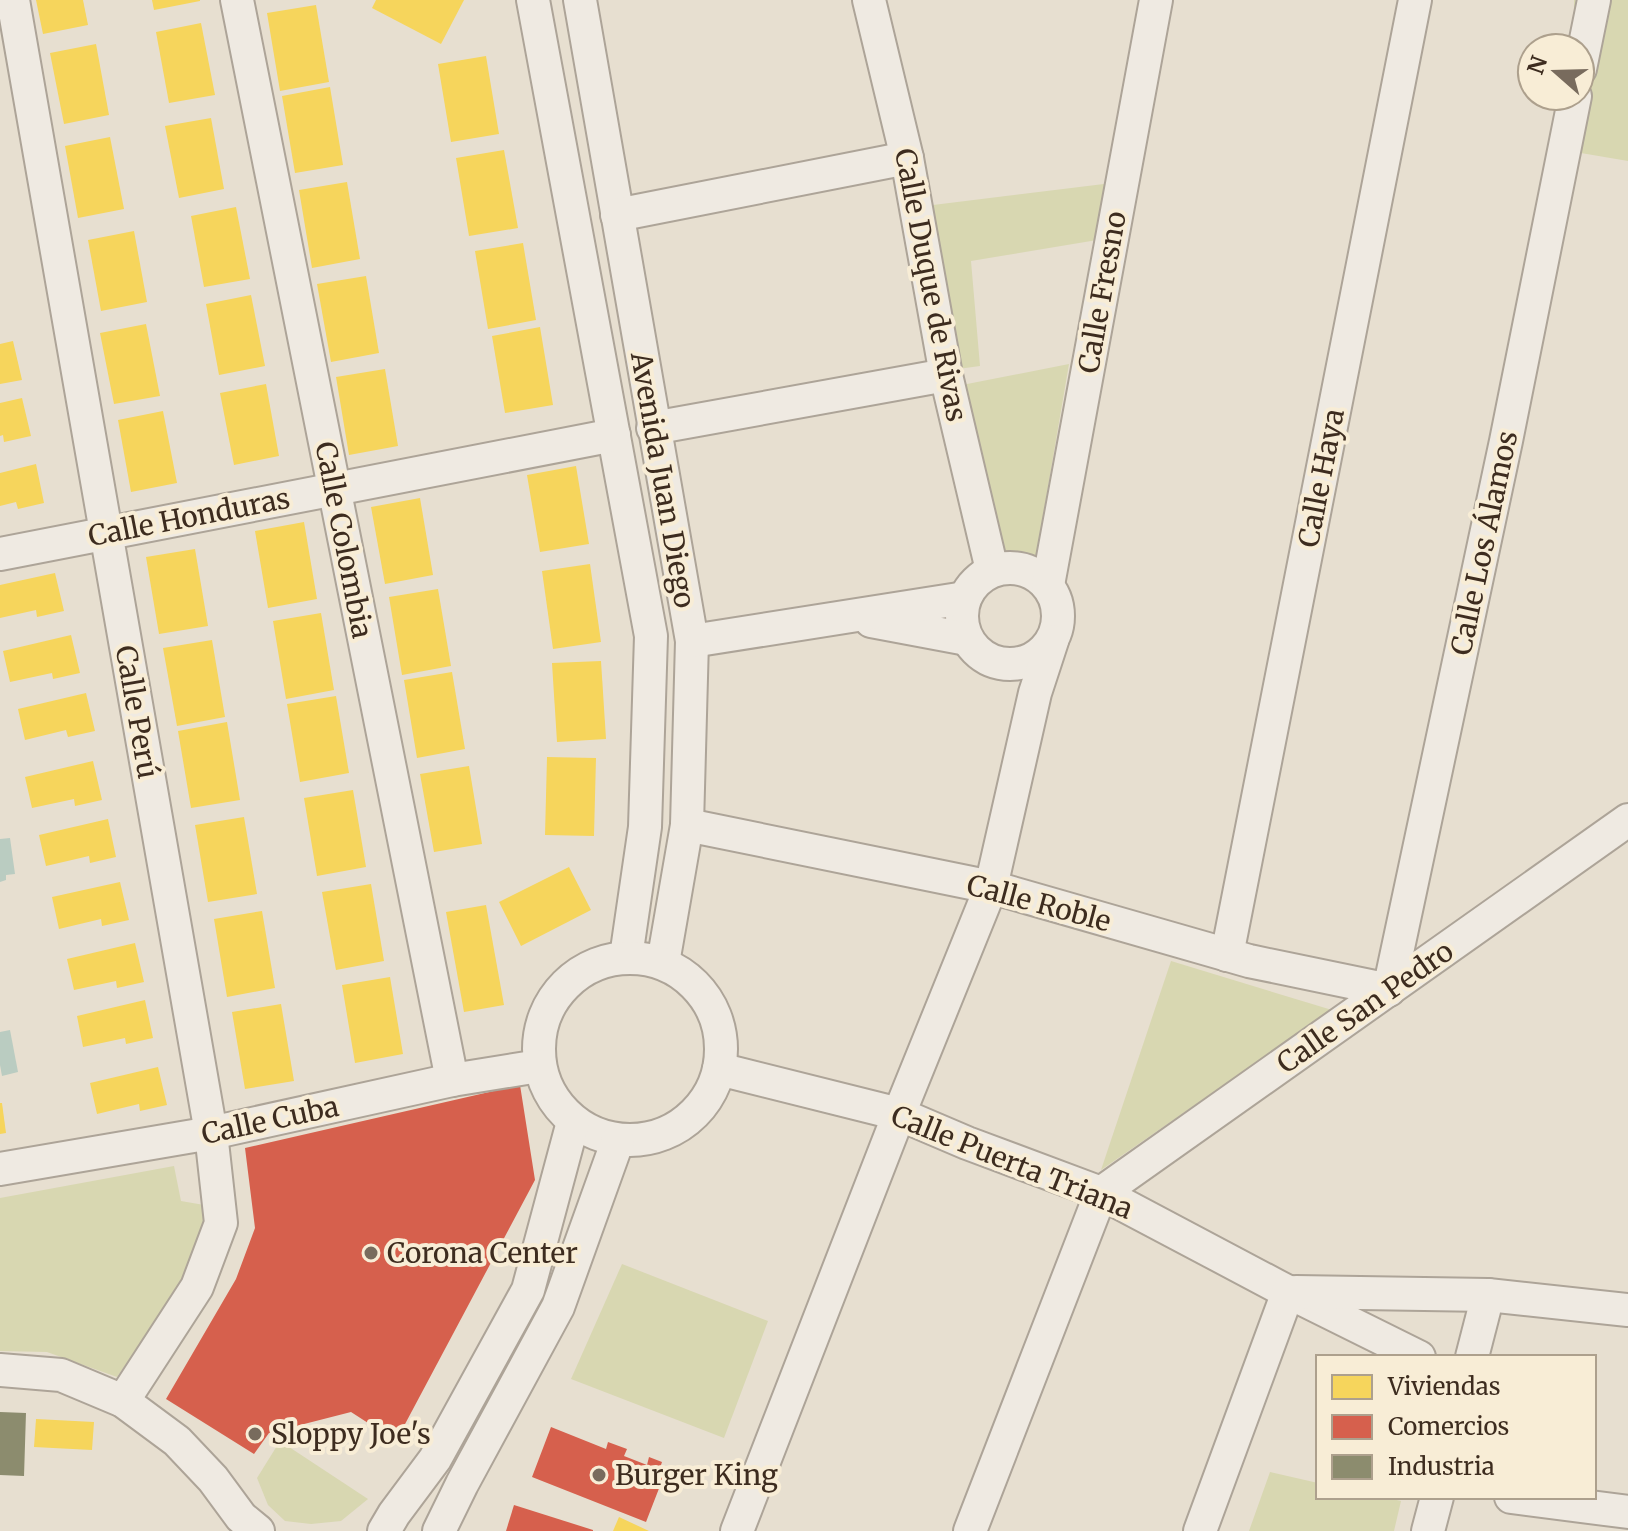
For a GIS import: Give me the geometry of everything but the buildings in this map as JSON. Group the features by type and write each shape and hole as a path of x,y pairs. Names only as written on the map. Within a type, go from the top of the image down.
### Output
{"street":[{"name":"Calle Perú","path":"13,0 211,1133 221,1223 197,1287 123,1401"},
{"name":"Calle Colombia","path":"237,0 452,1080"},
{"name":"Avenida Juan Diego","path":"533,0 651,636 645,827 626,957"},
{"name":"Avenida Juan Diego","path":"580,0 692,641 687,825 663,963"},
{"name":"Calle Duque de Rivas","path":"869,0 907,158 946,375 992,570"},
{"name":"Calle Fresno","path":"1048,585 1156,0"},
{"name":"Calle Haya","path":"1227,955 1415,0"},
{"path":"1588,32 1594,0"},
{"name":"Calle Los Álamos","path":"1389,990 1506,441 1572,112"},
{"path":"617,215 907,158"},
{"path":"653,428 946,375"},
{"name":"Calle Honduras","path":"0,554 614,435"},
{"path":"737,1531 991,887 1035,693 1057,627 1055,598 1048,585 1023,568 992,570 971,586 961,612 962,626 976,651 1002,664 1016,664 1030,660 1052,641"},
{"path":"692,641 965,598"},
{"path":"844,616 967,639"},
{"name":"Calle San Pedro","path":"1101,1193 1628,820"},
{"name":"Calle Roble","path":"687,825 991,887 1249,961 1389,990"},
{"path":"626,957 663,963 686,976 709,1002 721,1037 719,1069 708,1096 688,1120 664,1135 618,1140 601,1137 573,1122 553,1100 545,1084 538,1053 543,1019 563,986 589,967 626,957"},
{"name":"Calle Cuba","path":"0,1169 211,1133 452,1080 539,1066"},
{"name":"Calle Puerta Triana","path":"719,1069 899,1114 1101,1193 1415,1355"},
{"path":"384,1531 435,1459 528,1290 573,1122"},
{"path":"439,1531 558,1307 618,1140"},
{"path":"970,1531 1101,1193"},
{"path":"1200,1531 1288,1292 1488,1295 1628,1310"},
{"path":"1473,1355 1488,1295"},
{"path":"0,1370 61,1375 123,1401 177,1441 213,1479 247,1526"},
{"path":"1428,1531 1436,1499"},
{"path":"1527,1499 1628,1512"}],"green space":[{"path":"1574,0 1628,0 1628,161 1575,152 1575,112 1596,112 1596,32 1574,32"},
{"path":"1112,183 1097,240 971,261 980,366 958,369 933,205"},
{"path":"1069,364 1036,557 1002,556 962,385"},
{"path":"1171,961 1332,1010 1101,1170"},
{"path":"174,1166 181,1201 204,1205 203,1231 186,1276 117,1377 47,1352 0,1351 0,1198"},
{"path":"622,1264 768,1321 724,1438 571,1379"},
{"path":"280,1441 368,1499 341,1521 311,1524 285,1521 268,1505 257,1478"},
{"path":"1270,1472 1316,1483 1316,1499 1401,1501 1394,1531 1249,1531"}],"shaded area":[{"path":"10,838 15,874 6,875 6,880 0,882 0,839"},
{"path":"10,1030 18,1072 2,1076 0,1032"}],"place":[{"name":"Corona Center","path":"371,1253"},
{"name":"Sloppy Joe's","path":"255,1434"},
{"name":"Burger King","path":"599,1475"}]}
